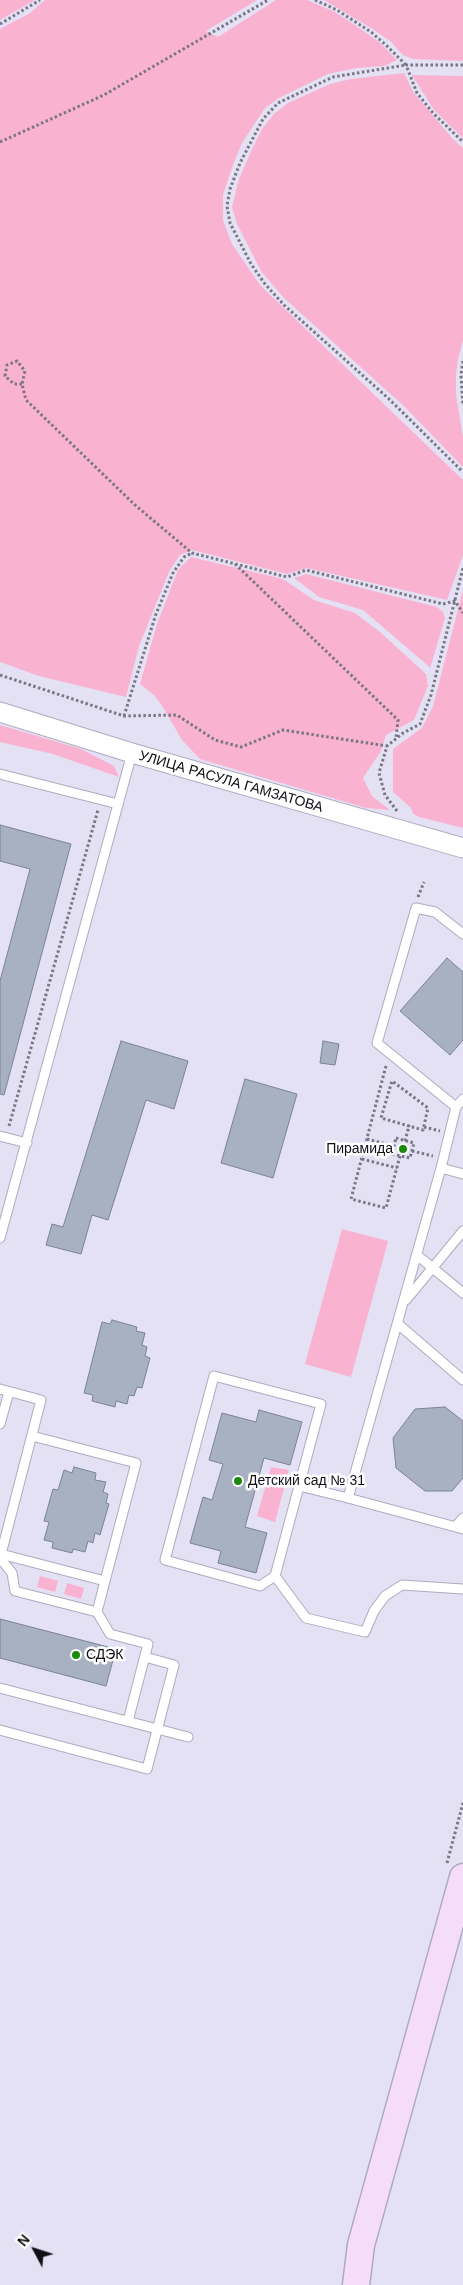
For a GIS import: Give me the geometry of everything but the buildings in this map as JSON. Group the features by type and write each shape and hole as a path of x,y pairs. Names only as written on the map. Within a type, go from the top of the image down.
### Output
{"main road":[{"path":"356,2285 361,2245 463,1878"}],"street":[{"name":"УЛИЦА РАСУЛА ГАМЗАТОВА","path":"0,712 132,753 463,848"}],"lane":[{"path":"0,1238 132,753"},
{"path":"0,774 118,804"},
{"path":"456,1107 377,1043 416,908 435,912 463,934"},
{"path":"348,1498 398,1324 456,1107 463,1099"},
{"path":"3,1136 27,1143"},
{"path":"442,1164 463,1174"},
{"path":"403,1304 463,1231"},
{"path":"417,1255 463,1293"},
{"path":"398,1324 463,1380"},
{"path":"214,1376 321,1404 275,1576 260,1586 165,1560 214,1376"},
{"path":"0,1424 4,1390 42,1400 0,1556"},
{"path":"32,1436 136,1463 97,1612"},
{"path":"299,1486 459,1528 463,1518"},
{"path":"0,1556 105,1581"},
{"path":"0,1556 12,1573 15,1590 97,1612 110,1634 148,1644 128,1721"},
{"path":"275,1576 306,1618 365,1632 374,1611 385,1596 402,1585 463,1589"},
{"path":"0,1730 147,1769 174,1665 145,1658"},
{"path":"0,1688 188,1737"}],"path":[{"path":"0,24 40,0"},
{"path":"0,142 104,95 268,0"},
{"path":"315,0 337,10 371,32 387,46 406,65 417,93 433,113 463,142"},
{"path":"463,65 406,65 333,76 278,103 263,119 240,163 230,189 227,206 230,223 240,245 265,284 284,305 389,400 463,472"},
{"path":"22,384 14,384 5,376 7,365 17,361 25,371 22,384 26,400 135,505 192,553 287,577 306,570 443,604 455,601"},
{"path":"463,361 461,375 463,406"},
{"path":"124,716 156,614 173,574 184,557 192,553"},
{"path":"235,564 398,720 396,739"},
{"path":"402,818 385,795 379,773 387,746 420,724 431,695 463,568"},
{"path":"455,601 463,612"},
{"path":"0,675 124,716 178,715 214,740 241,747 283,730 387,746"},
{"path":"3,1136 100,800"},
{"path":"390,1053 351,1199 386,1208 400,1156"},
{"path":"392,1082 428,1108 423,1130 409,1126 381,1118 392,1082"},
{"path":"378,1098 386,1100"},
{"path":"405,1141 409,1126"},
{"path":"367,1138 394,1146"},
{"path":"396,1138 414,1143 410,1158 392,1154 394,1146 396,1138"},
{"path":"412,1151 442,1164"},
{"path":"362,1159 397,1168"}],"shaded area":[{"path":"0,0 35,0 0,20"},
{"path":"45,0 257,0 206,31 218,37 276,0 307,0 335,12 355,25 379,42 397,60 384,66 356,68 328,74 279,98 265,108 242,143 233,165 223,195 223,220 232,244 260,285 463,480 463,555 447,600 307,568 287,574 192,550 180,555 169,572 139,646 126,697 39,676 0,662 0,29 30,13"},
{"path":"324,0 463,0 463,61 413,59 403,55 390,41"},
{"path":"404,73 414,93 452,138 463,148 463,341 458,358 456,395 463,437 463,467 405,407 284,298 261,271 237,224 232,207 239,179 262,129 274,114 288,103 330,84 351,79"},
{"path":"412,75 463,76 463,138 434,110"},
{"path":"191,557 283,579 314,600 355,613 380,632 426,674 428,686 414,720 386,735 381,751 363,778 372,796 390,810 366,808 200,759 182,740 161,704 154,695 140,684 157,624 178,570"},
{"path":"306,574 437,607 443,612 445,618 429,672 430,668 426,664 363,610 319,597 294,578"},
{"path":"463,590 463,828 413,814 411,808 393,792 393,749 422,728 433,706"},
{"path":"0,725 81,749 114,766 119,777 53,754 0,742"},
{"path":"342,1229 388,1241 351,1377 305,1364"},
{"path":"271,1467 289,1470 275,1522 257,1516"},
{"path":"40,1576 58,1581 55,1592 37,1587"},
{"path":"67,1583 84,1588 81,1599 64,1594"}],"place":[{"name":"Пирамида","path":"403,1149"},
{"name":"Детский сад № 31","path":"238,1481"},
{"name":"СДЭК","path":"76,1655"}]}
